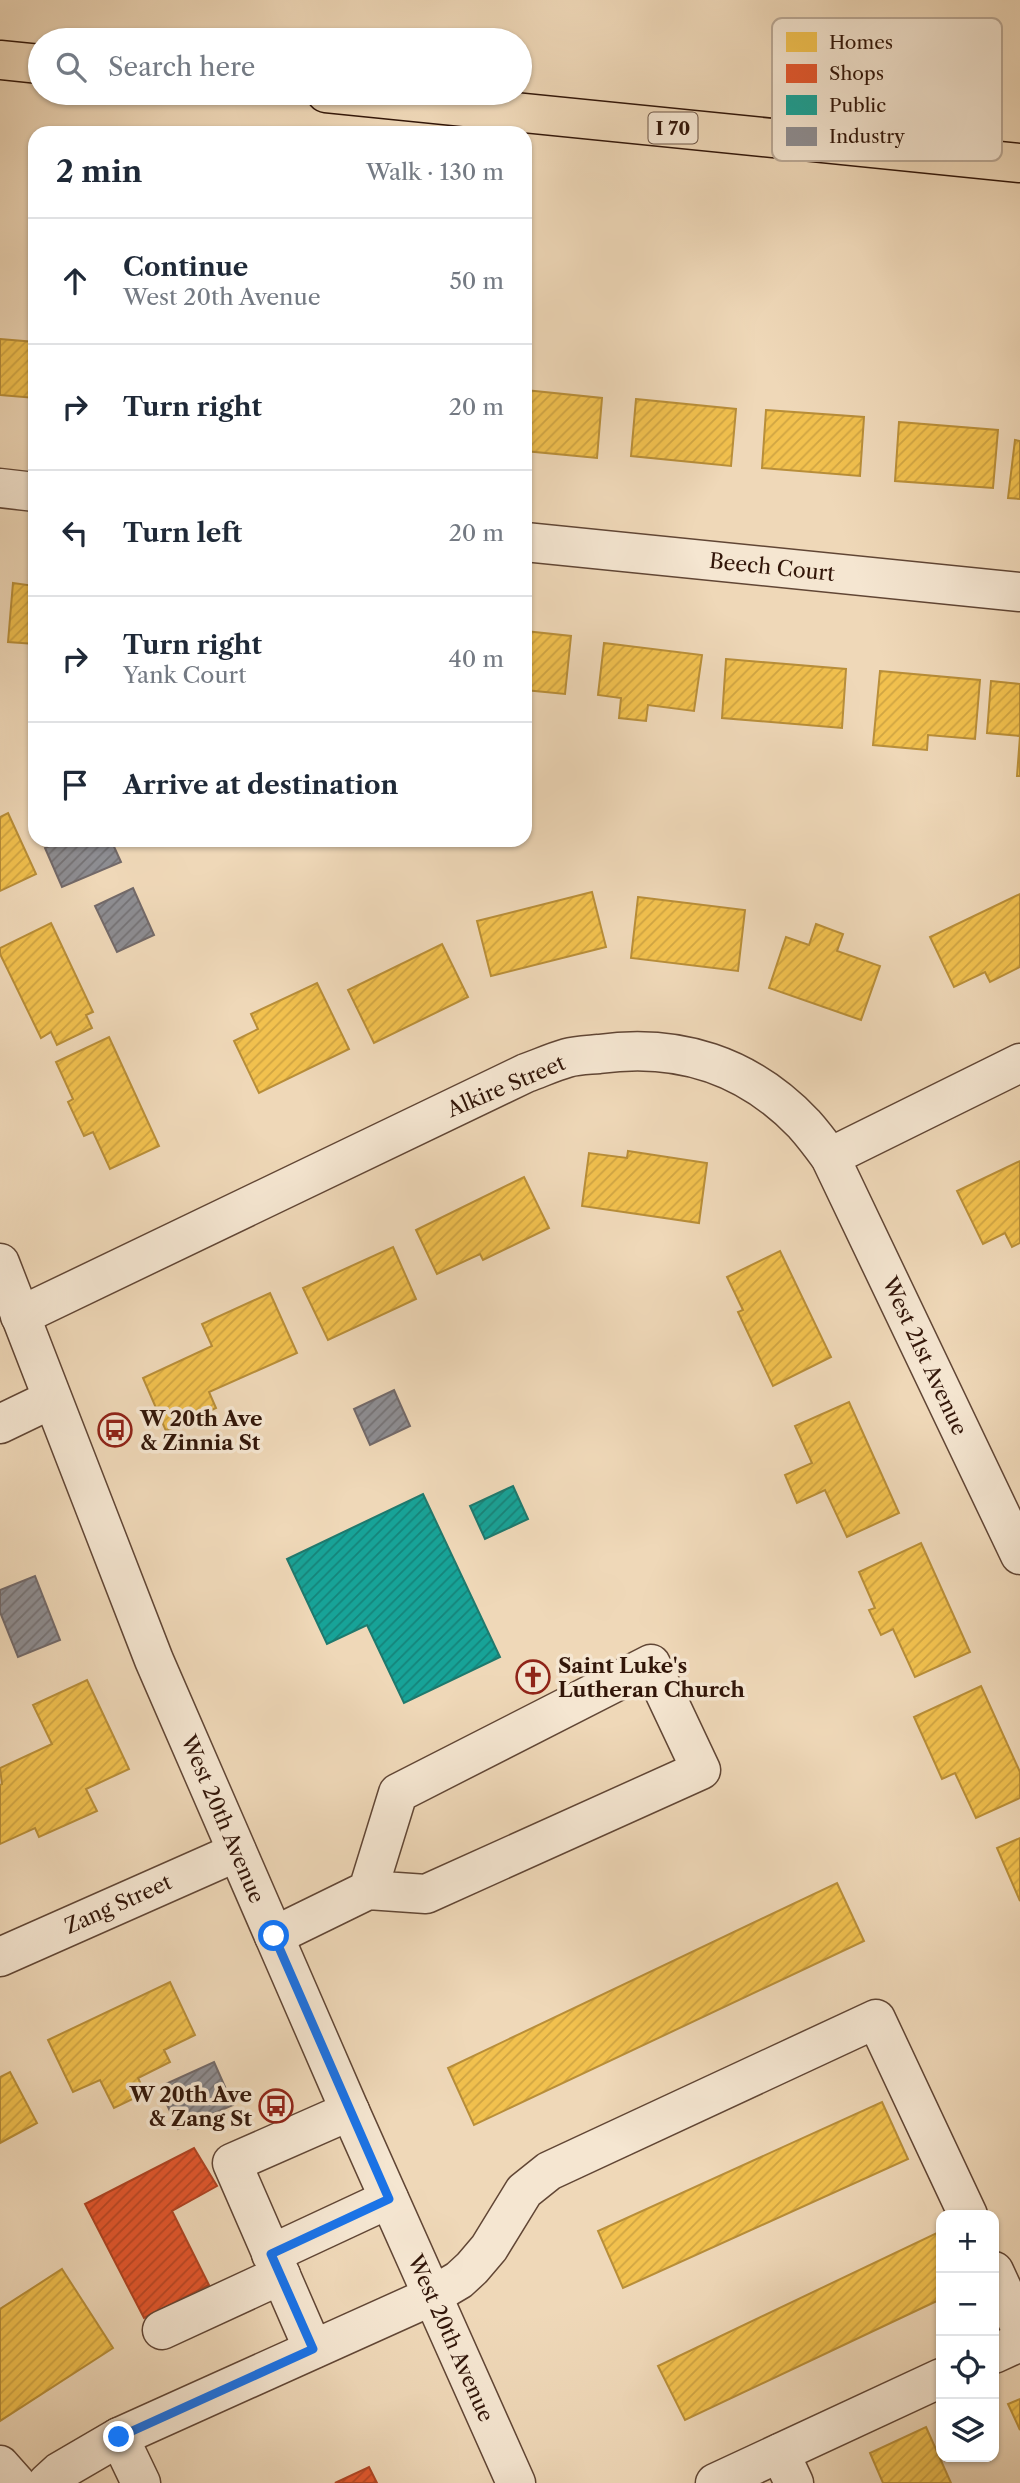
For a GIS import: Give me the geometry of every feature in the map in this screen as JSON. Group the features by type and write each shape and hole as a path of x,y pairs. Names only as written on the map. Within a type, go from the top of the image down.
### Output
{"highway":[{"path":"0,60 28,63"},
{"name":"I 70","path":"445,105 772,138"},
{"name":"I 70","path":"1000,161 1020,163"}],"street":[{"path":"0,488 28,491"},
{"name":"Beech Court","path":"532,543 1020,592"},
{"name":"Alkire Street","path":"20,1316 526,1073 569,1058 651,1050 688,1055 733,1071 773,1096 804,1124 830,1157"},
{"path":"830,1157 1020,1063"},
{"name":"West 21st Avenue","path":"830,1157 1020,1555"},
{"name":"West 20th Avenue","path":"0,1263 125,1589 350,2111 516,2483"},
{"path":"0,1424 52,1399"},
{"path":"274,1936 368,1889 426,1894 701,1770 652,1664 398,1793 368,1889"},
{"name":"Zang Street","path":"0,1957 237,1852"},
{"path":"47,2483 59,2472 119,2437 432,2296 459,2280 489,2248 524,2191 549,2171 876,2019 966,2210"},
{"path":"313,2349 232,2163 350,2111"},
{"path":"162,2330 389,2199"},
{"path":"995,2273 1020,2327"},
{"path":"999,2352 1020,2342"},
{"path":"715,2483 787,2468 936,2381"},
{"path":"119,2437 141,2483"},
{"path":"0,2465 16,2483"}],"building: Homes":[{"path":"0,339 28,341 28,397 0,395"},
{"path":"532,391 602,398 597,458 532,452"},
{"path":"636,399 736,409 731,466 631,456"},
{"path":"766,410 864,417 860,476 762,468"},
{"path":"899,422 998,430 993,488 895,481"},
{"path":"1015,440 1020,441 1020,499 1008,498"},
{"path":"13,583 28,585 28,643 8,642"},
{"path":"532,632 571,636 565,694 532,691"},
{"path":"604,643 702,655 694,711 648,705 646,721 619,718 621,698 598,695"},
{"path":"726,659 846,669 842,728 722,718"},
{"path":"880,671 980,680 975,739 928,735 927,750 873,745"},
{"path":"991,681 1020,684 1020,736 987,733"},
{"path":"1020,736 1020,776 1017,776"},
{"path":"8,813 36,874 0,891 0,817"},
{"path":"592,892 606,947 491,976 477,921"},
{"path":"1020,894 1020,967 990,982 985,972 954,987 930,937"},
{"path":"638,897 745,910 738,971 631,958"},
{"path":"51,923 93,1012 86,1015 92,1028 57,1045 51,1032 41,1038 0,954 0,948"},
{"path":"816,924 843,934 837,951 880,966 861,1020 769,988 786,937 809,945"},
{"path":"442,944 468,997 374,1043 348,990"},
{"path":"317,983 349,1049 259,1093 234,1041 258,1029 251,1014"},
{"path":"109,1037 159,1146 110,1169 93,1132 84,1136 68,1102 73,1099 56,1062"},
{"path":"628,1151 707,1163 699,1223 582,1206 589,1153 627,1158"},
{"path":"1020,1161 1020,1243 1012,1247 1005,1233 983,1244 957,1191"},
{"path":"524,1177 549,1228 483,1260 480,1254 437,1274 416,1230"},
{"path":"393,1247 416,1299 328,1340 303,1288"},
{"path":"780,1251 831,1357 773,1386 738,1312 743,1310 727,1277"},
{"path":"270,1293 297,1353 209,1392 216,1408 166,1431 143,1378 212,1346 202,1324"},
{"path":"849,1402 899,1513 847,1537 825,1490 797,1503 785,1475 812,1463 795,1426"},
{"path":"921,1543 970,1652 915,1677 893,1629 881,1635 869,1610 875,1608 859,1572"},
{"path":"87,1680 129,1769 86,1789 97,1811 39,1837 35,1828 0,1844 0,1768 52,1744 33,1705"},
{"path":"981,1686 1020,1772 1020,1798 976,1818 955,1773 942,1779 914,1717"},
{"path":"1020,1838 1020,1901 997,1848"},
{"path":"837,1883 864,1941 474,2125 448,2068"},
{"path":"170,1982 195,2035 164,2050 170,2062 138,2078 145,2093 114,2108 100,2080 73,2092 48,2040"},
{"path":"10,2072 37,2123 0,2143 0,2077"},
{"path":"882,2102 908,2159 623,2288 598,2231"},
{"path":"936,2233 936,2301 685,2420 658,2366"},
{"path":"62,2269 113,2348 0,2421 0,2309"},
{"path":"1020,2399 1020,2430 1008,2404"},
{"path":"926,2427 936,2449 936,2462 942,2462 951,2483 883,2483 870,2453"}],"building: Shops":[{"path":"194,2148 217,2186 172,2211 209,2285 144,2318 85,2204"},
{"path":"369,2467 377,2483 335,2483"}],"building: Public":[{"path":"513,1486 528,1519 485,1539 470,1506"},
{"path":"423,1494 500,1657 404,1703 367,1625 327,1644 287,1559"}],"building: Industry":[{"path":"114,847 121,862 62,887 45,848"},
{"path":"133,888 154,935 117,952 95,906"},
{"path":"394,1390 410,1426 370,1445 354,1409"},
{"path":"35,1576 60,1640 18,1657 0,1612 0,1590"},
{"path":"214,2062 233,2105 178,2129 159,2087"}],"place":[{"name":"W 20th Ave & Zinnia St","path":"115,1430"},
{"name":"Saint Luke's Lutheran Church","path":"533,1677"},
{"name":"W 20th Ave & Zang St","path":"276,2106"}],"route":[{"path":"119,2437 313,2349 271,2254 389,2199 274,1936"}]}
